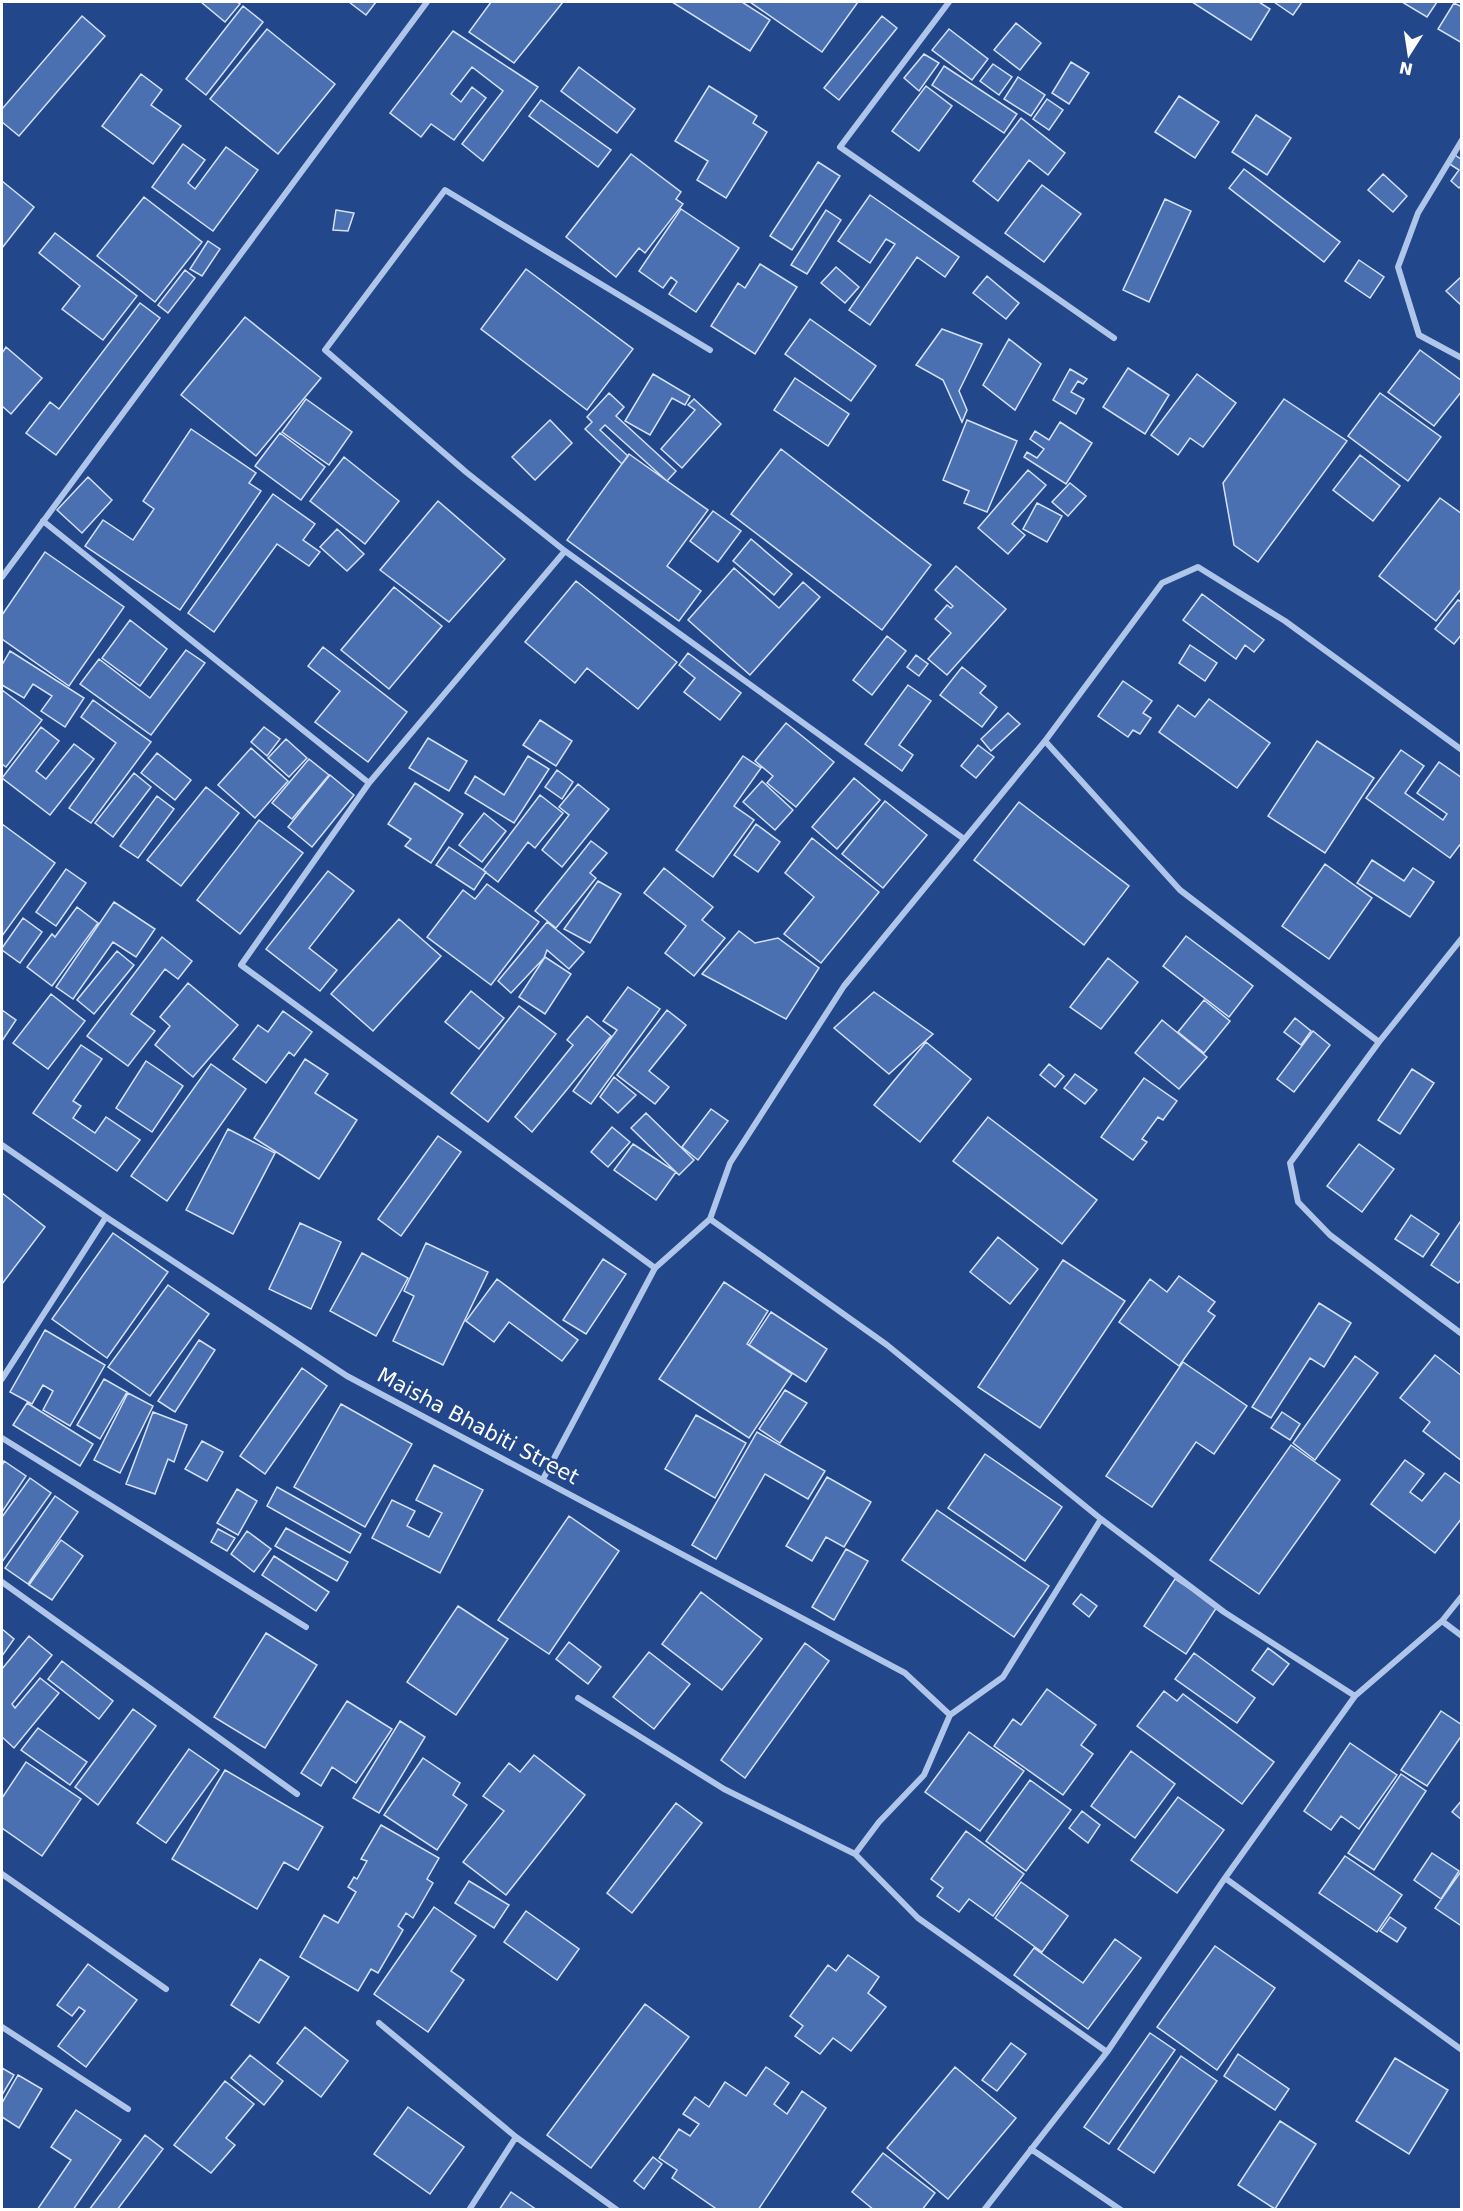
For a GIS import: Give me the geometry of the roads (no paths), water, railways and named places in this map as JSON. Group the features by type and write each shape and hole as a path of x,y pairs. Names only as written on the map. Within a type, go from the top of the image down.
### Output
{"street":[{"path":"2,577 427,2"},
{"path":"949,2 840,147 1113,338"},
{"path":"1461,140 1418,213 1398,267 1419,335 1461,358"},
{"path":"710,350 445,190 324,350 466,472 565,551 964,839"},
{"path":"43,521 369,783"},
{"path":"565,551 369,783 241,965 655,1268"},
{"path":"543,1479 655,1268 711,1219 730,1163 844,986 1045,741 1162,583 1198,567 1285,621 1461,750"},
{"path":"1045,741 1180,890 1379,1042"},
{"path":"1461,938 1379,1042 1290,1163 1298,1202 1330,1235 1461,1334"},
{"name":"Maisha Bhabiti Street","path":"2,1145 106,1217 347,1376 905,1673 950,1715"},
{"path":"2,1379 106,1217"},
{"path":"711,1219 887,1345 1101,1519 1224,1612 1354,1696"},
{"path":"2,1438 306,1627"},
{"path":"855,1854 879,1822 924,1775 950,1715 1003,1677 1101,1519"},
{"path":"2,1582 297,1794"},
{"path":"984,2210 1107,2052 1225,1878 1354,1696 1442,1622 1461,1596"},
{"path":"1442,1622 1461,1636"},
{"path":"578,1698 724,1789 855,1854 918,1918 1107,2052"},
{"path":"2,1874 166,1989"},
{"path":"1225,1878 1461,2050"},
{"path":"379,2023 516,2136 617,2210"},
{"path":"2,2027 128,2109"},
{"path":"469,2210 516,2136"},
{"path":"1030,2149 1122,2210"}]}
